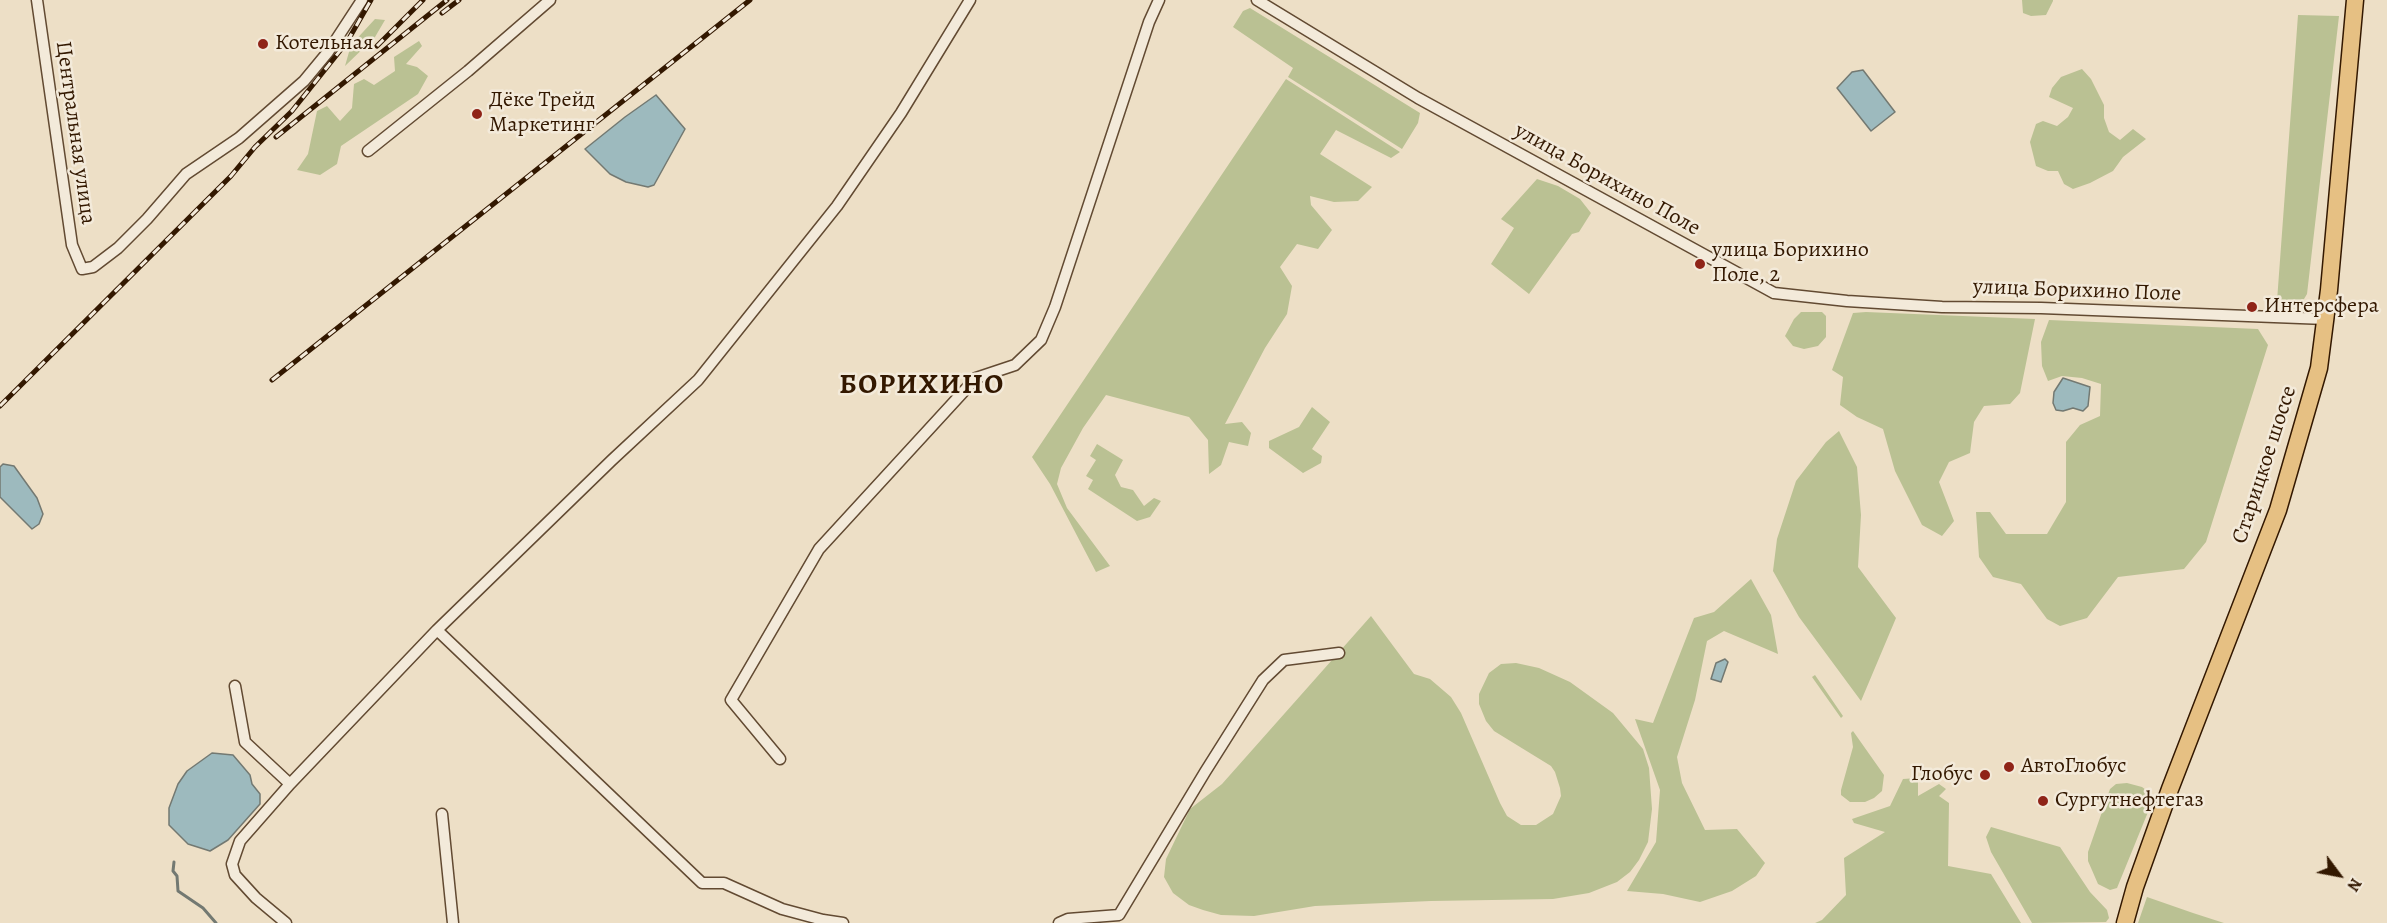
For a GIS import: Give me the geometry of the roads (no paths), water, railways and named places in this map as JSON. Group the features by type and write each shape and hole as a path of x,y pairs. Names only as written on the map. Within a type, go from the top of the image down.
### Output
{"main road":[{"name":"Старицкое шоссе","path":"2125,923 2169,789 2278,510 2319,368 2326,319 2355,0"}],"street":[{"name":"Центральная улица","path":"38,0 72,245 81,269 93,267 118,248 186,174 239,138 304,81 328,52 362,0"},
{"path":"368,151 468,71 550,0"},
{"path":"286,923 235,875 232,864 240,841 290,784 437,630 698,380 837,206 901,112 969,0"},
{"path":"780,759 731,700 819,549 976,378 1015,365 1041,340 1055,307 1149,22 1159,0"},
{"name":"улица Борихино Поле","path":"1257,0 1418,98 1774,293 1847,301 1942,307 2041,308 2326,319"},
{"path":"437,630 702,883 724,883 782,909 843,923"},
{"path":"1059,923 1068,919 1119,915 1263,680 1284,660 1339,653"},
{"path":"235,686 245,742 290,784"},
{"path":"442,814 453,923"}],"water":[{"path":"1863,70 1895,112 1871,131 1837,88 1852,72"},
{"path":"656,95 685,129 654,185 648,187 626,182 610,174 585,149"},
{"path":"2063,378 2090,387 2088,406 2083,411 2073,408 2063,411 2056,410 2053,403 2054,392"},
{"path":"3,464 14,466 37,498 43,514 39,524 32,529 0,497 0,467"},
{"path":"1725,659 1728,662 1721,682 1711,679 1716,663"},
{"path":"212,753 233,755 250,775 252,784 260,794 260,804 228,840 210,851 188,844 169,825 169,808 178,784 187,771"}],"waterway":[{"path":"174,862 173,871 177,876 178,891 203,908 216,923"}],"railway":[{"path":"0,406 231,176 255,147 292,111 347,42 371,0"},
{"path":"377,46 423,0"},
{"path":"276,137 447,0"},
{"path":"442,13 459,0"},
{"path":"272,380 750,0"}],"place":[{"name":"Котельная","path":"263,44"},
{"name":"Дёке Трейд Маркетинг","path":"477,114"},
{"name":"улица Борихино Поле, 2","path":"1700,264"},
{"name":"Интерсфера","path":"2252,307"},
{"name":"АвтоГлобус","path":"2009,767"},
{"name":"Глобус","path":"1985,775"},
{"name":"Сургутнефтегаз","path":"2043,801"}],"district":[{"name":"БОРИХИНО","path":"922,386"}]}
